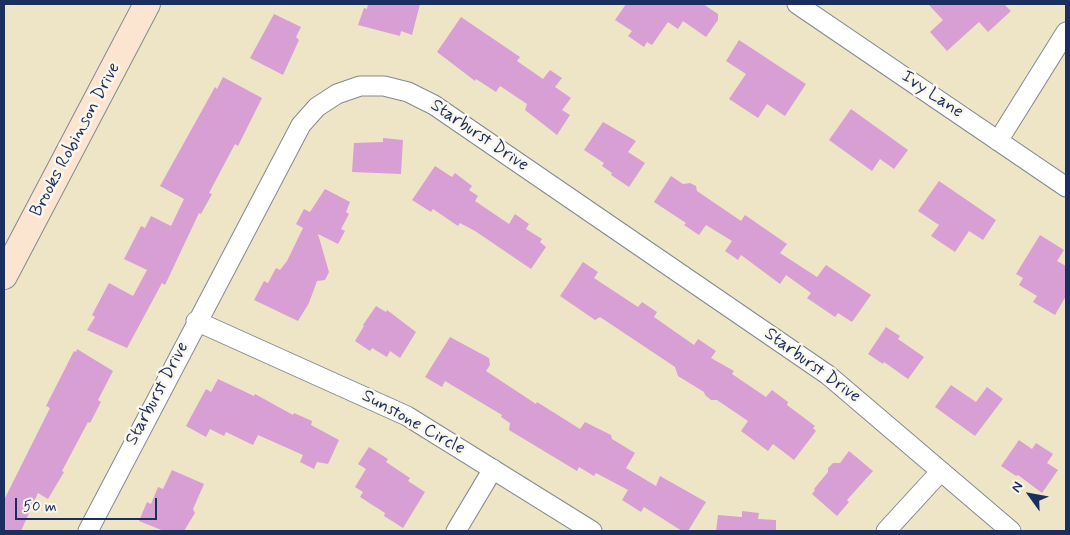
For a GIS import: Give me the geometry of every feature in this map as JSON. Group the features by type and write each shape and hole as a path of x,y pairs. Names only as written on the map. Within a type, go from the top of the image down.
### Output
{"main road":[{"name":"Brooks Robinson Drive","path":"4,276 147,4"}],"street":[{"name":"Ivy Lane","path":"797,4 1066,188"},
{"path":"998,141 1066,32"},
{"name":"Starburst Drive","path":"88,531 196,321 301,124 316,107 337,94 360,86 384,86 408,92 434,105 828,375 1012,531"},
{"name":"Sunstone Circle","path":"196,321 407,416 592,531"},
{"path":"456,531 493,469"},
{"path":"886,531 941,470"}],"building":[{"path":"368,4 420,4 412,35 401,31 400,36 358,25 364,8 367,9"},
{"path":"626,4 703,4 718,14 718,20 706,37 683,21 678,29 668,22 652,45 647,42 644,47 628,36 632,31 615,20"},
{"path":"928,4 1004,4 1011,11 988,32 979,22 947,51 930,32 943,20"},
{"path":"274,14 301,27 296,37 299,40 283,75 250,58"},
{"path":"461,17 520,57 517,61 543,79 550,70 562,78 555,87 571,98 562,110 570,115 557,135 525,110 527,104 500,86 496,92 476,79 475,81 437,52"},
{"path":"739,40 806,84 785,116 767,104 758,118 729,99 746,74 726,61"},
{"path":"223,77 262,98 238,146 235,144 209,193 212,194 201,214 199,213 165,285 162,283 127,348 87,330 95,317 92,315 109,283 133,296 147,270 124,259 141,226 145,228 151,216 171,226 184,199 160,186 215,87 217,89"},
{"path":"851,109 908,150 894,169 880,159 872,171 829,140"},
{"path":"603,122 636,141 628,152 645,163 629,187 611,175 612,173 602,166 604,163 584,150"},
{"path":"383,138 403,140 401,174 352,172 354,143 383,142"},
{"path":"435,166 452,177 455,173 472,186 469,190 478,196 475,201 509,224 515,214 529,224 526,229 542,239 540,242 546,247 531,269 475,231 460,223 458,226 433,209 431,212 412,200"},
{"path":"671,176 683,184 690,183 696,186 697,191 741,221 745,215 787,244 780,253 817,277 826,265 871,295 852,322 838,313 835,317 807,298 811,293 786,275 780,284 741,255 738,260 725,251 732,241 706,225 699,235 684,225 686,223 654,202"},
{"path":"939,181 996,220 983,240 969,231 955,252 931,236 939,225 918,211"},
{"path":"325,189 350,202 346,212 349,214 341,229 345,231 338,244 318,234 329,272 325,280 317,281 309,303 298,321 254,300 264,281 268,283 276,268 280,270 287,261 303,228 296,224 304,209 310,212"},
{"path":"1040,235 1064,250 1057,261 1066,266 1066,296 1055,315 1033,302 1037,296 1019,285 1023,278 1016,274"},
{"path":"583,262 598,272 594,278 638,307 642,302 657,312 654,317 694,345 698,339 716,351 711,358 734,371 732,374 766,397 772,390 788,402 787,405 815,426 813,428 816,431 794,460 773,444 768,451 741,431 748,421 717,400 711,400 704,392 678,376 675,367 600,317 595,320 560,296"},
{"path":"376,306 386,312 387,310 416,332 400,358 390,351 387,357 372,348 370,351 355,341"},
{"path":"886,327 900,336 898,339 924,357 908,379 884,362 883,364 868,354"},
{"path":"450,337 489,358 490,365 486,371 536,404 537,402 580,429 585,422 611,435 612,439 635,453 626,468 656,486 660,476 706,502 688,531 682,531 644,507 641,512 622,500 628,490 596,473 594,476 579,467 577,471 509,430 510,423 501,417 502,415 445,381 442,387 425,377"},
{"path":"77,349 113,371 98,400 101,402 90,423 88,422 62,471 64,472 48,499 38,493 21,531 4,531 4,500 50,408 46,406 74,351 76,352"},
{"path":"218,379 254,396 255,394 293,415 294,413 312,421 311,425 339,440 328,464 317,462 314,469 300,462 303,455 258,435 253,445 226,432 224,436 210,429 206,437 186,426 206,389 211,392"},
{"path":"951,385 976,402 987,387 1003,399 975,436 935,407"},
{"path":"1019,440 1032,449 1036,443 1053,454 1047,463 1058,470 1042,493 1018,475 1016,476 1001,466"},
{"path":"369,447 388,459 386,462 410,478 408,481 425,492 403,528 384,516 385,513 360,497 363,492 355,487 366,469 358,464"},
{"path":"849,451 873,471 847,500 849,502 837,516 812,494 828,472 828,468 833,463 840,463"},
{"path":"172,470 204,484 193,509 195,513 184,531 164,531 139,521 147,502 151,504 158,487 163,489"},
{"path":"742,511 759,513 758,519 776,520 776,531 716,531 718,515 742,517"}]}
